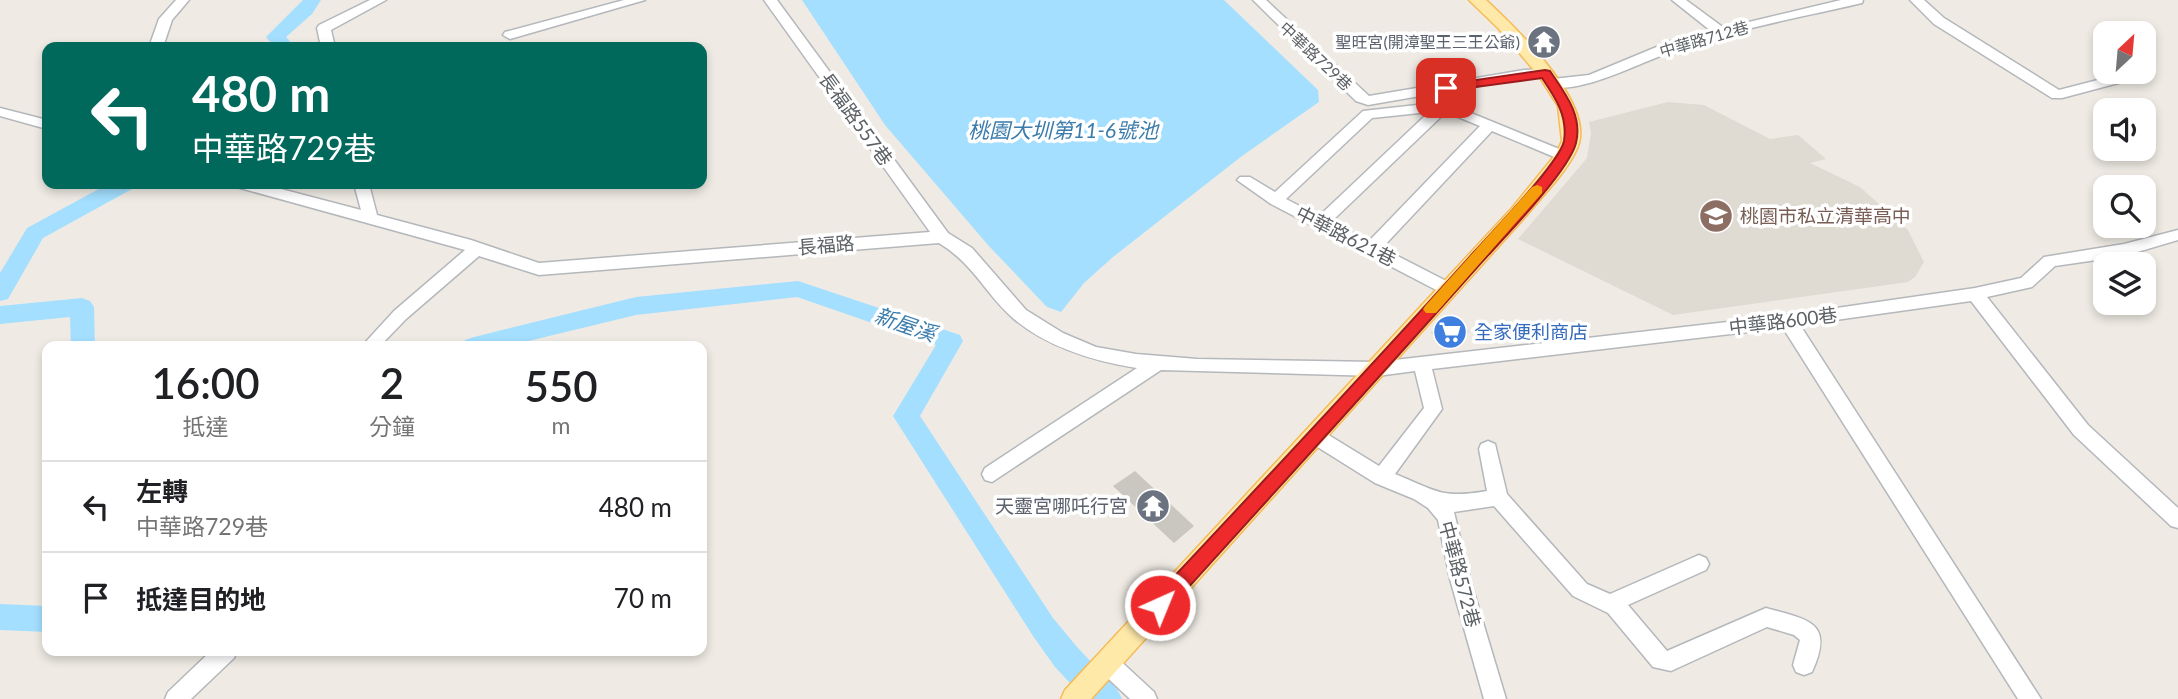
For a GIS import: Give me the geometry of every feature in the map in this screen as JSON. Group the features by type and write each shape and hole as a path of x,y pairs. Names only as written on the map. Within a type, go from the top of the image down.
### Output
{"main road":[{"path":"1089,680 1233,528 1564,156 1571,141 1567,106 1549,78 1504,25 1477,0"}],"street":[{"path":"158,42 166,19 184,0"},
{"path":"327,42 324,28 380,0"},
{"path":"510,35 639,0"},
{"name":"長福路557巷","path":"770,0 942,237"},
{"name":"中華路729巷","path":"1259,0 1361,98 1368,101 1524,74 1549,78"},
{"path":"1678,0 1722,33"},
{"name":"中華路712巷","path":"1549,78 1592,79 1676,44 1857,0"},
{"path":"1916,0 1939,21 2057,95 2098,84"},
{"path":"1276,200 1368,114 1444,106 1564,156"},
{"path":"1321,223 1444,106"},
{"path":"0,111 42,124"},
{"path":"1372,248 1492,124"},
{"name":"中華路621巷","path":"1245,180 1276,200 1448,289"},
{"name":"長福路","path":"264,189 465,244 476,250 539,269 912,237 942,237"},
{"path":"363,189 370,217"},
{"name":"中華路600巷","path":"1377,369 1788,321 1975,294 2025,283 2050,261 2124,250 2178,235"},
{"path":"942,237 966,252 1020,314 1057,338 1093,353 1158,363 1377,369"},
{"path":"375,341 400,314 476,250"},
{"path":"1975,294 2081,430 2178,520"},
{"path":"1788,321 2030,699"},
{"path":"992,474 1158,363"},
{"path":"1382,477 1433,409 1422,365"},
{"name":"中華路572巷","path":"1315,436 1382,477 1435,502 1447,517 1460,579 1495,699"},
{"path":"1488,449 1498,497 1580,590 1623,613 1661,660 1671,661 1766,617 1801,627 1810,636 1811,645 1804,664"},
{"path":"1435,502 1459,504 1498,497"},
{"path":"1609,604 1699,564"},
{"path":"176,699 221,656"},
{"path":"1089,680 1146,699"}],"shaded area":[{"name":"桃園市私立清華高中","path":"1668,102 1704,105 1770,139 1798,135 1826,159 1810,163 1860,187 1908,230 1924,262 1915,277 1908,282 1673,315 1518,239 1587,158 1591,133 1589,122"}],"water":[{"name":"桃園大圳第11-6號池","path":"802,0 1224,0 1318,90 1319,102 1242,156 1113,257 1084,283 1061,312 1047,307 988,245 885,125"}],"building":[{"name":"全家便利商店","path":"1443,318 1469,331 1457,346 1431,333"},
{"name":"天靈宮哪吒行宮","path":"1135,471 1194,526 1174,543 1113,486"}],"waterway":[{"name":"新屋溪","path":"280,42 275,37 306,10 312,0"},
{"name":"新屋溪","path":"0,293 35,233 115,189"},
{"name":"新屋溪","path":"494,341 636,306 798,289 951,341 906,416 1043,627 1066,657 1106,699"},
{"name":"新屋溪","path":"0,315 82,307 83,341"},
{"path":"0,617 42,619"}],"slow traffic":[{"path":"1431,309 1537,190"}],"place":[{"name":"聖旺宮(開漳聖王三王公爺)","path":"1544,42"},
{"name":"桃園市私立清華高中","path":"1716,216"},
{"name":"全家便利商店","path":"1450,332"},
{"name":"天靈宮哪吒行宮","path":"1153,506"}],"route":[{"path":"1160,605 1289,467 1519,212 1564,156 1571,141 1567,106 1545,73 1524,74 1446,88"}]}
